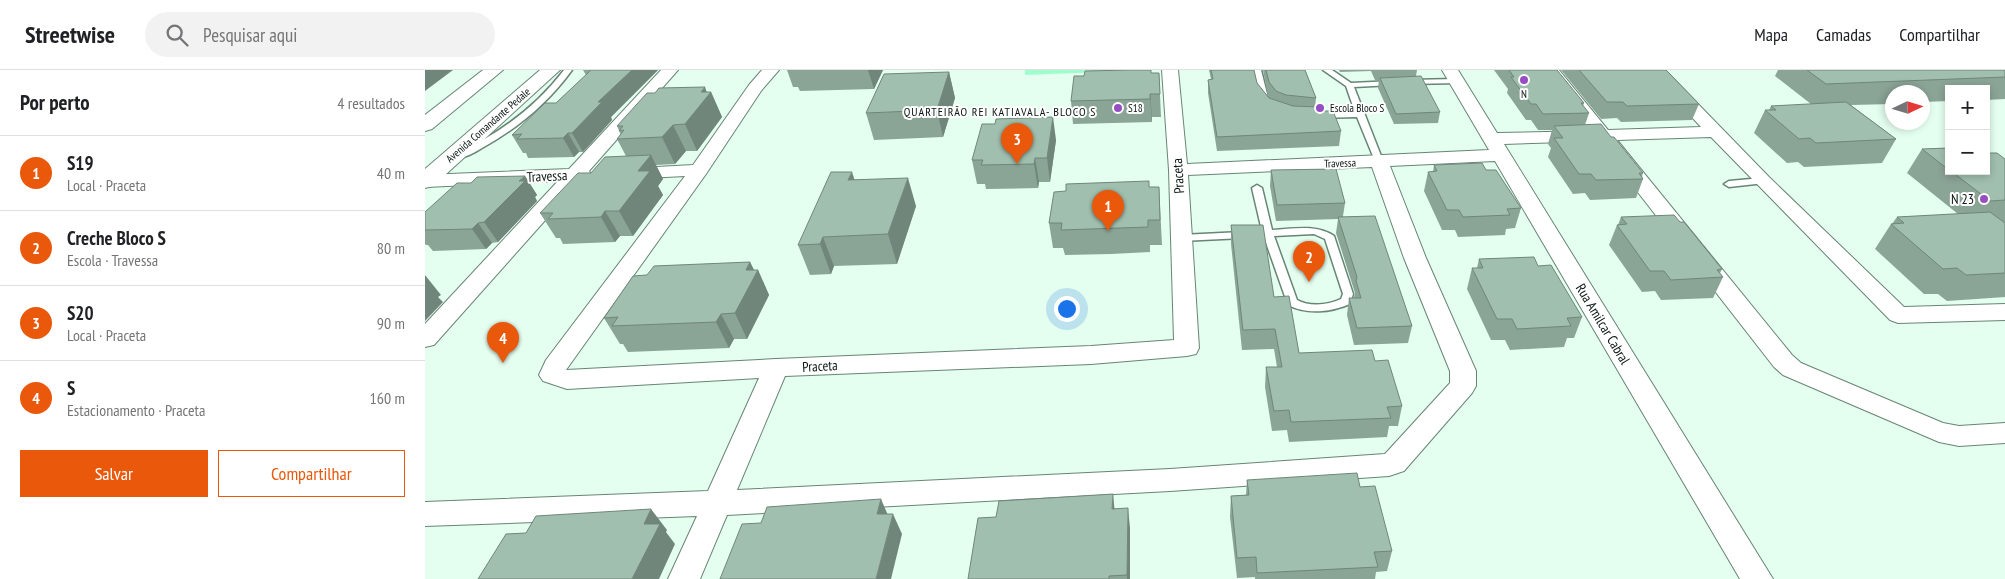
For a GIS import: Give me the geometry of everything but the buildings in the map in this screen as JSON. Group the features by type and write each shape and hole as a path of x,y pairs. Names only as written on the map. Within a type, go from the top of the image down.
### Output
{"street":[{"path":"425,125 494,70"},
{"name":"Avenida Comandante Pedale","path":"425,181 551,70"},
{"path":"425,339 670,70"},
{"name":"Praceta","path":"771,70 755,88 699,170 555,366 552,375 567,380 776,368 1091,355 1187,348 1178,170 1170,70"},
{"path":"1551,70 1783,361 1792,369 1939,432 1959,436 2005,433"},
{"path":"1656,70 1762,181 1898,315 2005,312"},
{"name":"Rua Amilcar Cabral","path":"1453,75 1757,579"},
{"name":"Travessa","path":"1178,170 1379,161 1605,136 1715,132"},
{"path":"425,514 718,503 1170,480 1380,466 1394,463 1463,386 1464,378 1463,371 1415,258 1379,161"},
{"name":"Travessa","path":"425,181 699,170"},
{"path":"684,579 776,368"}],"lane":[{"path":"448,161 505,131 539,104 561,81 568,70"},
{"path":"1257,70 1266,104 1271,108"},
{"path":"1327,70 1349,85 1379,161"},
{"path":"1349,85 1453,75"},
{"path":"1306,116 1360,114"},
{"path":"1729,184 1762,181"},
{"path":"1181,238 1268,234 1314,231 1323,233 1330,238 1348,294 1346,300 1341,304 1309,307 1297,306 1292,302 1268,234 1257,188"}],"green space":[{"path":"1025,70 1156,70 1025,75"}],"place":[{"name":"N","path":"1524,80"},
{"name":"S18","path":"1118,108"},
{"name":"Escola Bloco S","path":"1320,108"},
{"name":"S20","path":"1017,164"},
{"name":"N 23","path":"1984,199"},
{"name":"S19","path":"1108,231"},
{"name":"Creche Bloco S","path":"1309,282"},
{"name":"S","path":"503,363"}],"district":[{"name":"QUARTEIRÃO REI KATIAVALA- BLOCO S","path":"1000,111"}]}
